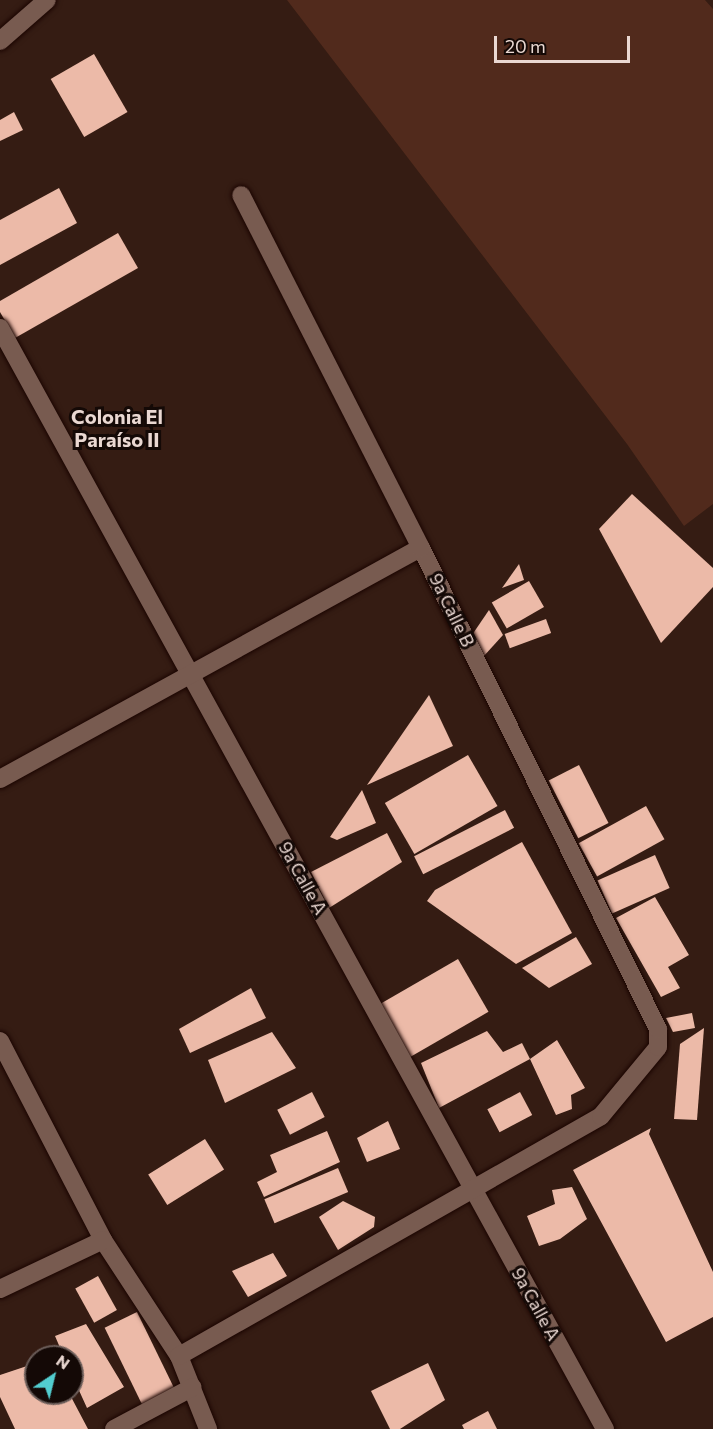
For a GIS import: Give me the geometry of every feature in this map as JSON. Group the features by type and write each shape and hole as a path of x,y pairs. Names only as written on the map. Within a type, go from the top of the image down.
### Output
{"street":[{"path":"0,41 46,0"},
{"name":"9a Calle B","path":"241,195 421,548 658,1029 658,1047 647,1064 601,1116 473,1190"},
{"name":"9a Calle A","path":"0,328 605,1429"},
{"path":"0,779 421,548"},
{"path":"0,1041 8,1079 102,1240 179,1356 208,1429"},
{"path":"179,1356 473,1190"},
{"path":"0,1289 102,1240"},
{"path":"114,1429 193,1387"}],"shaded area":[{"path":"287,0 705,0 713,9 713,504 684,526 627,444"}],"building":[{"path":"94,54 128,112 84,137 51,79"},
{"path":"14,112 23,130 0,141 0,120"},
{"path":"59,188 77,223 0,265 0,220"},
{"path":"118,233 138,268 15,338 0,312 0,301"},
{"path":"632,494 713,568 713,587 661,643 599,529"},
{"path":"519,564 524,580 502,588"},
{"path":"529,581 544,607 507,628 492,602"},
{"path":"489,610 503,635 483,657 472,635"},
{"path":"546,619 551,633 510,648 505,634"},
{"path":"429,695 453,746 367,785"},
{"path":"468,755 498,806 414,854 385,803"},
{"path":"579,765 609,823 578,838 549,780"},
{"path":"362,790 376,823 337,840 330,837"},
{"path":"646,806 664,839 597,877 579,843"},
{"path":"505,810 514,828 423,874 414,856"},
{"path":"387,833 402,862 329,908 311,872"},
{"path":"522,842 572,933 516,964 427,901 435,890"},
{"path":"655,855 670,888 612,914 597,881"},
{"path":"655,897 689,955 668,967 680,988 661,997 616,918"},
{"path":"576,937 592,964 549,988 522,968"},
{"path":"458,959 488,1012 410,1057 379,1004"},
{"path":"251,988 266,1018 190,1053 179,1029"},
{"path":"692,1013 695,1028 673,1032 666,1018"},
{"path":"704,1028 697,1120 674,1119 680,1044"},
{"path":"487,1031 503,1052 522,1043 530,1059 439,1108 421,1063"},
{"path":"272,1032 296,1068 225,1103 208,1060"},
{"path":"557,1040 585,1088 571,1095 572,1109 556,1115 530,1059"},
{"path":"312,1092 325,1117 290,1135 277,1110"},
{"path":"520,1092 532,1115 500,1132 487,1109"},
{"path":"388,1121 400,1149 367,1162 357,1138"},
{"path":"651,1128 649,1134 713,1272 713,1317 666,1342 573,1170"},
{"path":"327,1131 340,1162 264,1197 257,1182 277,1172 270,1155"},
{"path":"205,1139 224,1170 167,1205 148,1175"},
{"path":"338,1168 348,1192 275,1223 264,1199"},
{"path":"572,1187 587,1219 560,1239 539,1246 527,1216 555,1204 552,1190"},
{"path":"343,1201 375,1217 374,1227 338,1250 319,1217"},
{"path":"273,1253 287,1276 248,1297 232,1271"},
{"path":"98,1276 117,1310 94,1323 75,1289"},
{"path":"137,1312 175,1389 142,1405 105,1328"},
{"path":"86,1324 124,1387 87,1408 84,1401 84,1345 59,1345 55,1336"},
{"path":"428,1363 445,1400 400,1429 390,1429 371,1391"},
{"path":"24,1367 24,1405 75,1405 88,1429 15,1429 0,1397 0,1375"},
{"path":"488,1411 497,1429 464,1429 462,1425"}],"district":[{"name":"Colonia El Paraíso II","path":"117,428"}]}
